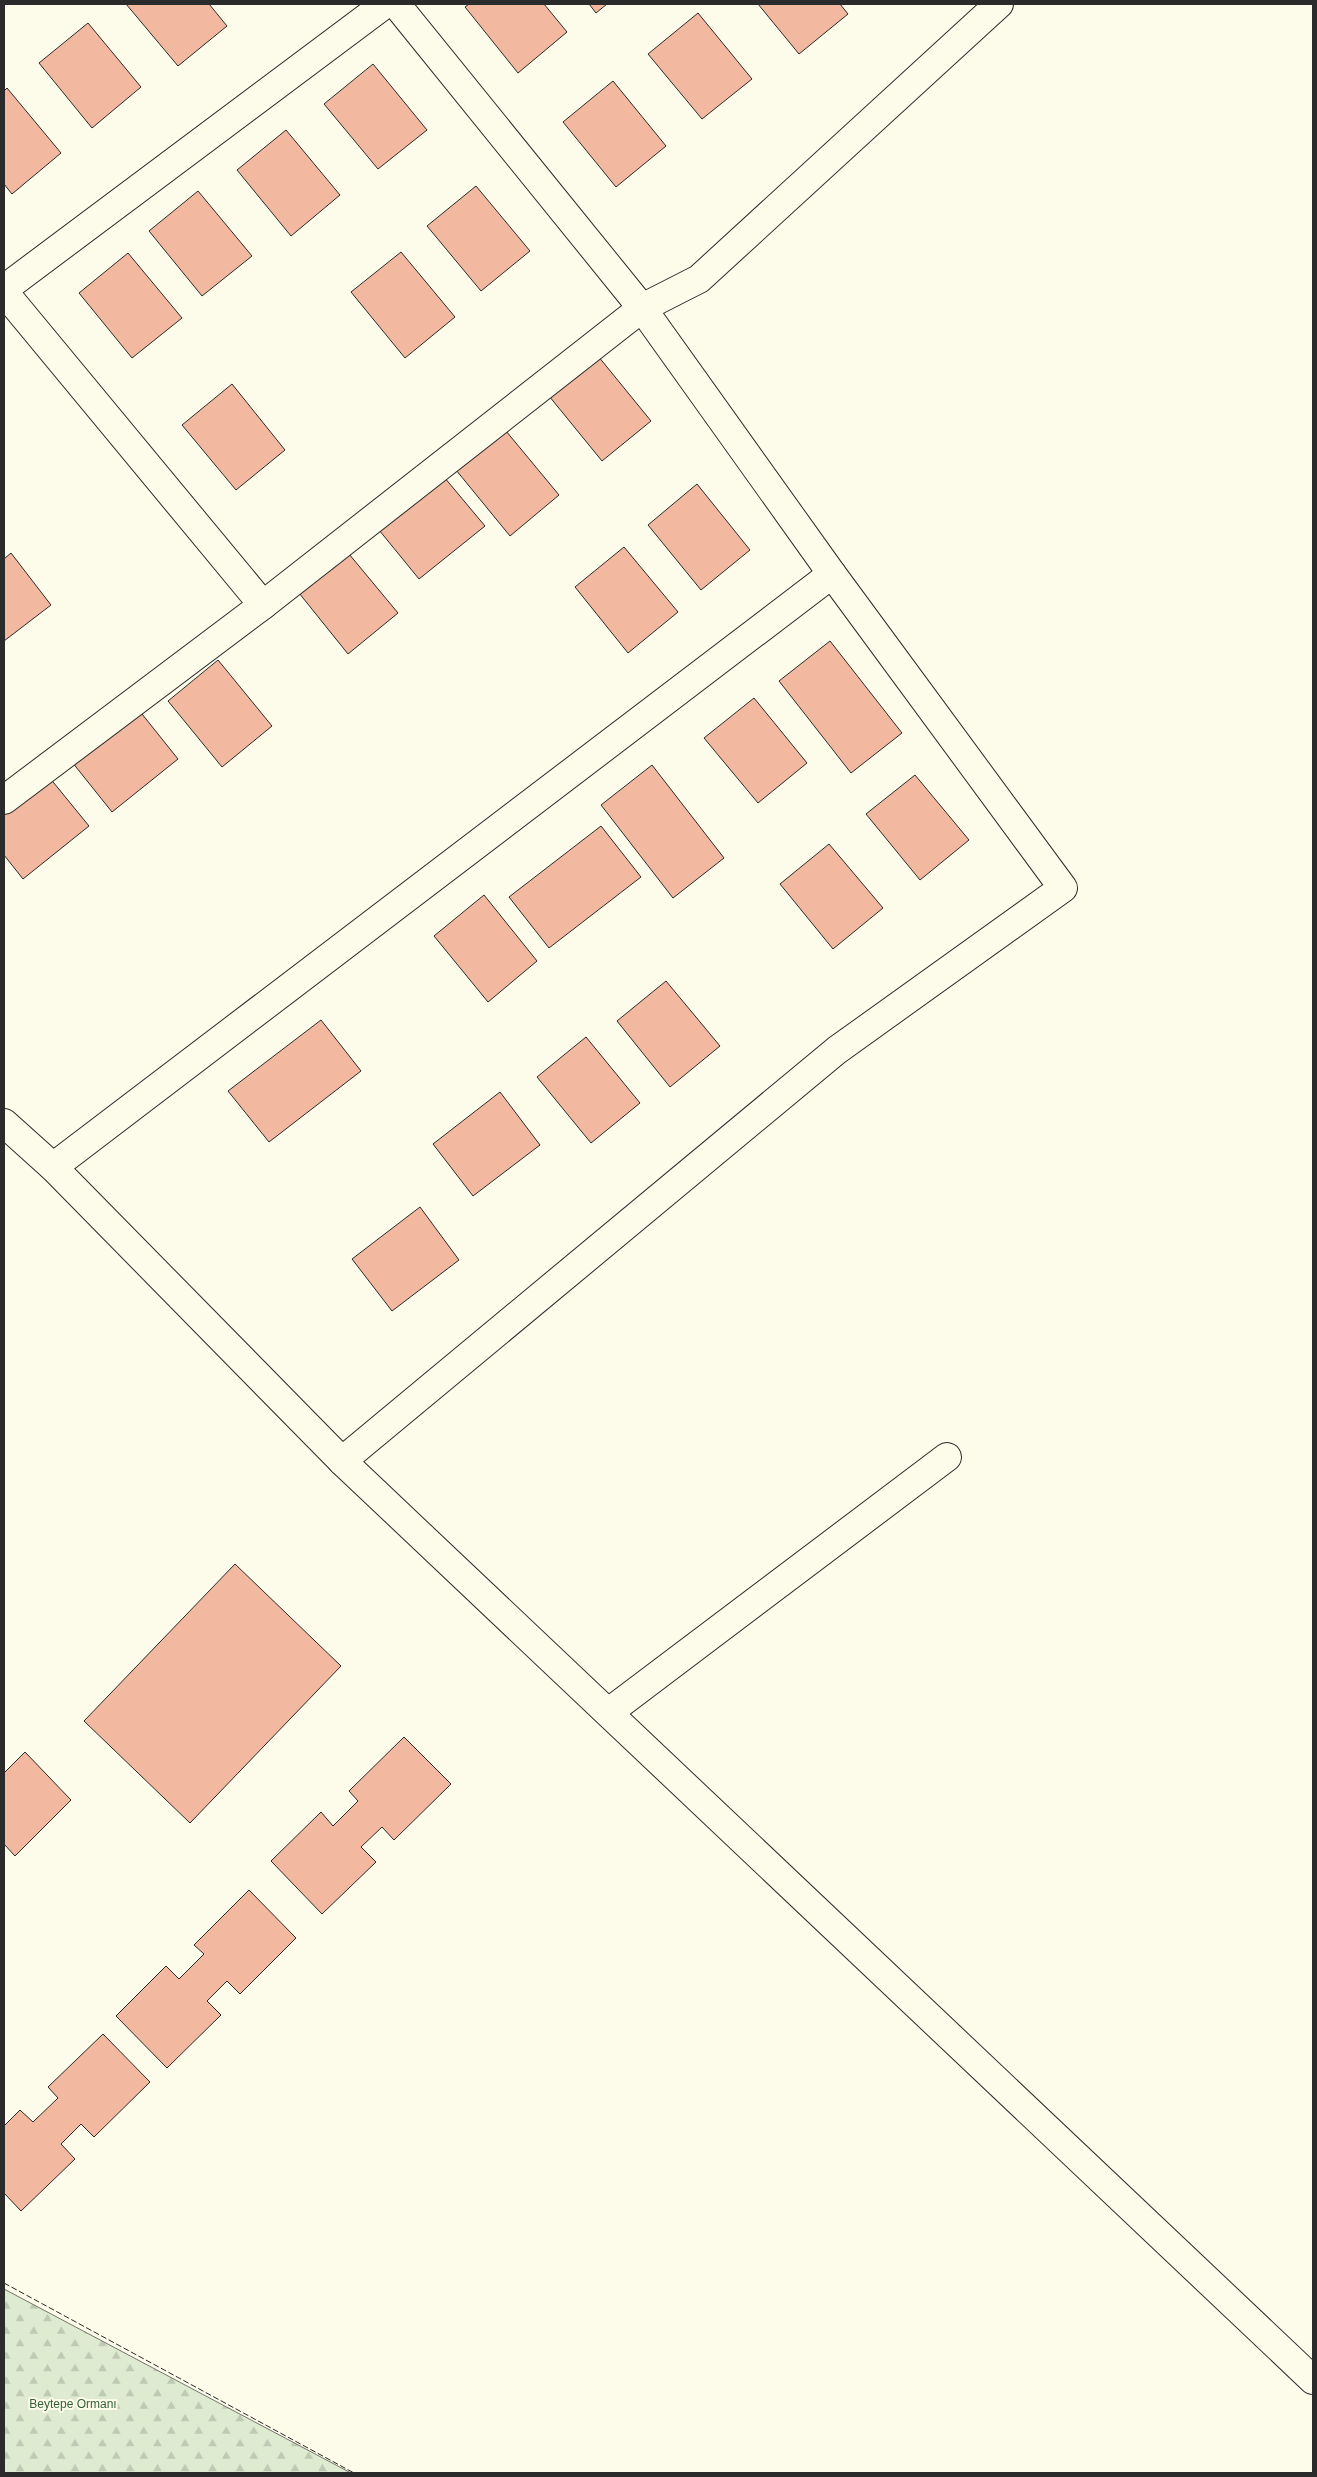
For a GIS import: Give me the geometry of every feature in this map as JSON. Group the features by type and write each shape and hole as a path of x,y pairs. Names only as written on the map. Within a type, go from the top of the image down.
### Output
{"street":[{"path":"263,605 4,290 385,4"},
{"path":"342,1461 837,1050 1063,888 832,574 642,308 396,4"},
{"path":"4,800 263,605 642,308 699,279 999,4"},
{"path":"53,1167 832,574"},
{"path":"4,1123 53,1167 342,1461 1313,2380"},
{"path":"609,1712 947,1457"}],"green space":[{"name":"Beytepe Ormanı","path":"4,2289 351,2473 4,2473"}],"building":[{"path":"126,4 209,4 227,26 178,66"},
{"path":"469,4 544,4 567,32 518,73 465,7"},
{"path":"589,4 607,4 596,13"},
{"path":"758,4 840,4 848,14 799,54"},
{"path":"698,13 752,79 702,119 648,54"},
{"path":"88,23 141,87 92,128 39,63"},
{"path":"373,64 427,130 378,169 324,104"},
{"path":"613,81 666,146 616,187 563,122"},
{"path":"7,88 61,153 12,194 4,184 4,91"},
{"path":"286,130 340,195 291,236 237,170"},
{"path":"476,186 530,251 481,291 427,226"},
{"path":"198,191 252,256 202,296 149,231"},
{"path":"401,252 455,317 405,358 351,292"},
{"path":"128,253 182,318 132,358 79,293"},
{"path":"598,356 651,421 602,461 549,396"},
{"path":"232,384 285,450 236,490 182,425"},
{"path":"506,431 559,495 510,536 456,470"},
{"path":"444,477 485,526 419,579 379,530"},
{"path":"697,484 750,550 701,590 648,525"},
{"path":"624,547 678,612 628,653 575,587"},
{"path":"344,548 398,613 348,654 295,588"},
{"path":"11,553 51,605 4,641 4,559"},
{"path":"830,641 902,733 851,773 779,681"},
{"path":"218,660 272,726 222,767 168,701"},
{"path":"754,698 807,763 758,803 704,738"},
{"path":"138,709 178,759 112,812 72,762"},
{"path":"652,765 724,858 673,898 601,805"},
{"path":"915,775 969,840 920,880 866,814"},
{"path":"49,777 89,826 23,879 4,855 4,813"},
{"path":"601,826 641,877 549,948 509,897"},
{"path":"829,844 883,908 833,949 780,884"},
{"path":"484,895 537,961 488,1002 434,936"},
{"path":"666,981 720,1046 670,1087 617,1021"},
{"path":"321,1020 361,1071 269,1142 228,1091"},
{"path":"586,1037 640,1103 591,1143 537,1077"},
{"path":"500,1092 540,1145 473,1196 433,1144"},
{"path":"420,1207 459,1260 392,1311 352,1259"},
{"path":"235,1564 341,1666 190,1823 84,1721"},
{"path":"404,1737 451,1784 394,1840 382,1827 361,1847 376,1862 322,1914 271,1861 321,1812 333,1826 358,1801 349,1791"},
{"path":"25,1752 71,1800 15,1856 4,1844 4,1773"},
{"path":"249,1890 296,1938 240,1994 227,1981 207,2001 221,2015 167,2068 116,2016 166,1966 179,1979 204,1954 194,1945"},
{"path":"103,2034 150,2082 94,2137 81,2124 61,2144 75,2159 21,2211 4,2193 4,2126 20,2110 33,2122 58,2098 48,2087"}],"fence":[{"path":"4,2283 354,2473"}]}
